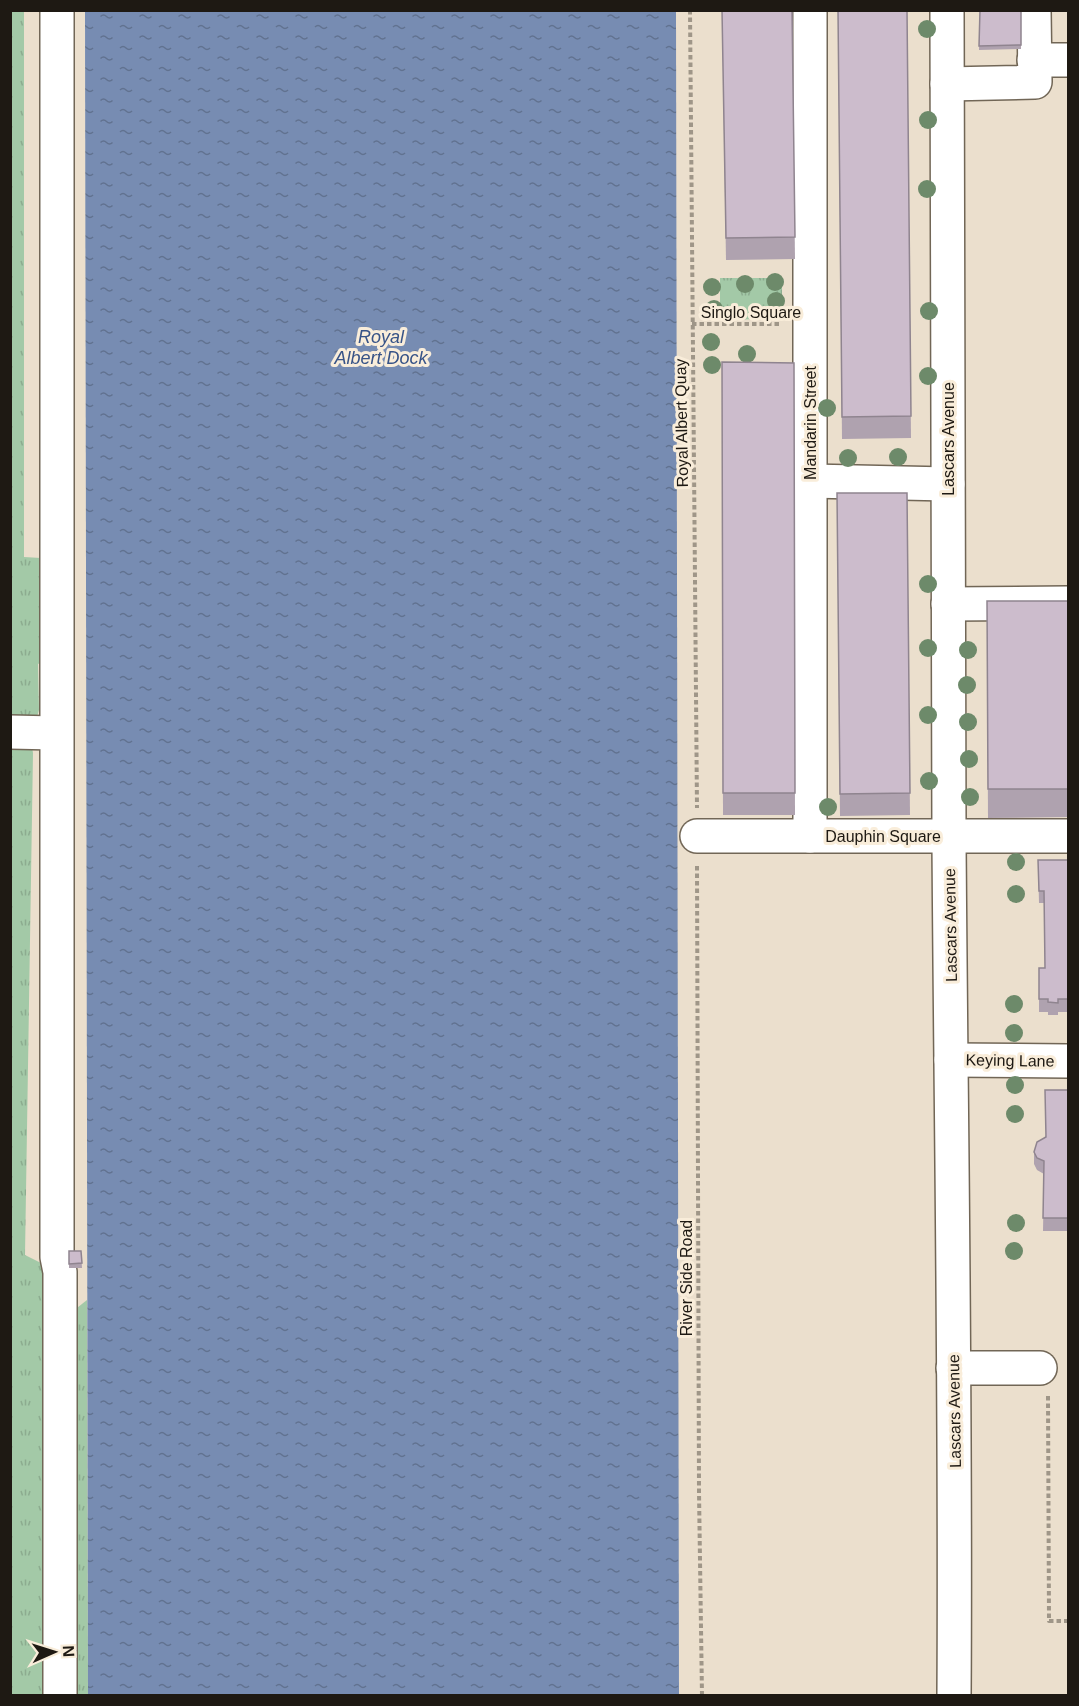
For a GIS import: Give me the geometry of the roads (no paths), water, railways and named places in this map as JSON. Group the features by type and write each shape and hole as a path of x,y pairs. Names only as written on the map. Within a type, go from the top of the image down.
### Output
{"street":[{"path":"57,10 56,733 60,1695"},
{"name":"Mandarin Street","path":"810,10 810,836"},
{"name":"Lascars Avenue","path":"947,10 949,836 956,1489 954,1695"},
{"path":"1034,10 1035,71"},
{"path":"947,84 1035,71 1068,60"},
{"path":"810,481 948,484"},
{"path":"948,604 1068,603"},
{"path":"10,732 56,733"},
{"name":"Dauphin Square","path":"697,848 810,836 1068,836"},
{"name":"Keying Lane","path":"951,1060 1068,1061"},
{"path":"953,1368 1040,1368"}],"water":[{"name":"Royal Albert Dock","path":"85,11 676,11 679,1695 88,1695"}]}
